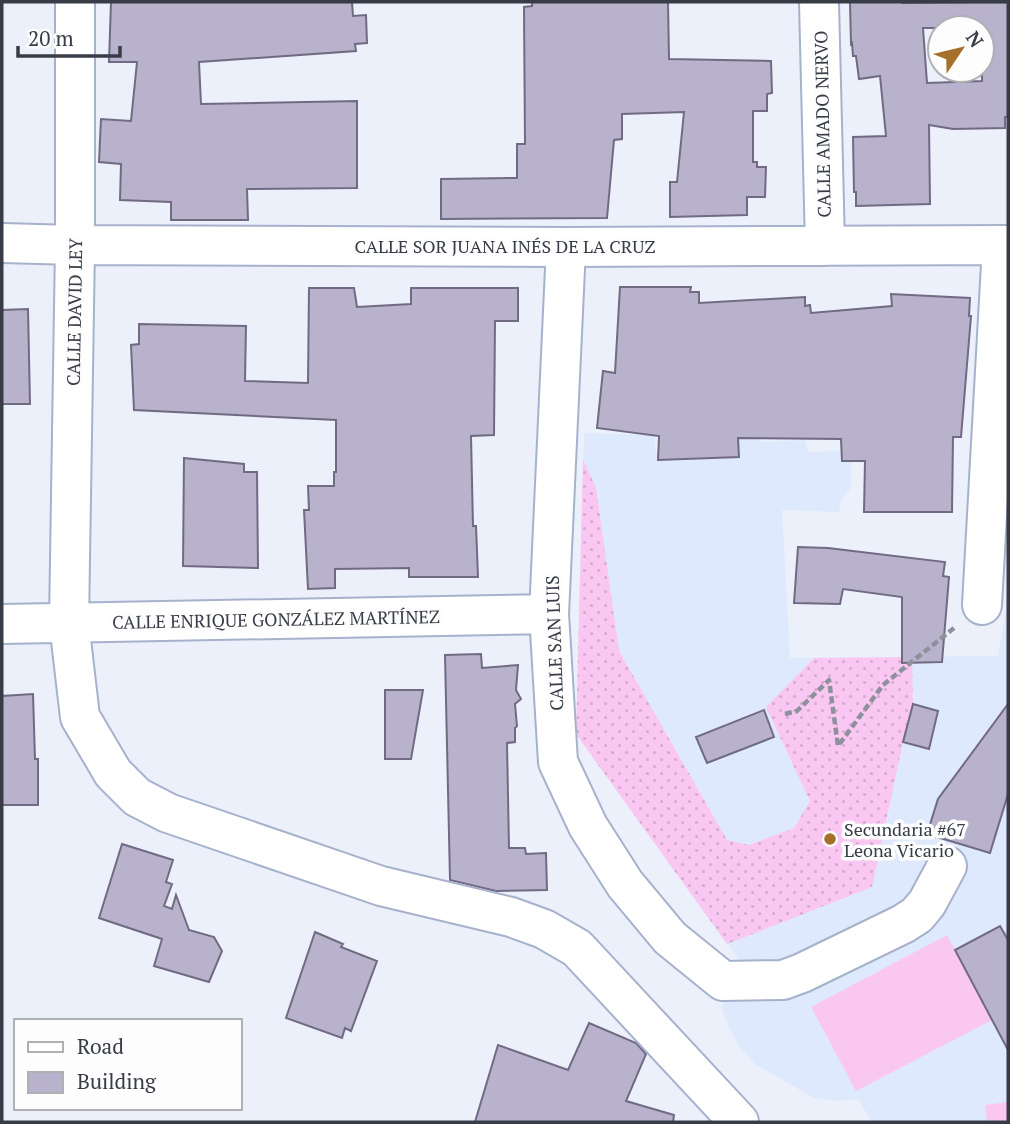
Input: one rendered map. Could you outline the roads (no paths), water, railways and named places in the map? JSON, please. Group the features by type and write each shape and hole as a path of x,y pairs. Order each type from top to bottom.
{"street":[{"name":"CALLE DAVID LEY","path":"75,2 75,245 69,623 80,716 113,773 137,797 201,826 381,886 511,917 544,929 577,948 739,1122"},
{"name":"CALLE AMADO NERVO","path":"819,2 825,246"},
{"name":"CALLE SOR JUANA INÉS DE LA CRUZ","path":"2,243 566,247 1005,246"},
{"path":"982,605 1005,246"},
{"name":"CALLE SAN LUIS","path":"566,247 549,614 558,762 588,826 625,884 670,938 723,981 783,980 903,924 917,915 927,903 947,866"},
{"name":"CALLE ENRIQUE GONZÁLEZ MARTÍNEZ","path":"2,624 549,614"}],"place":[{"name":"Secundaria #67 Leona Vicario","path":"830,839"}]}
